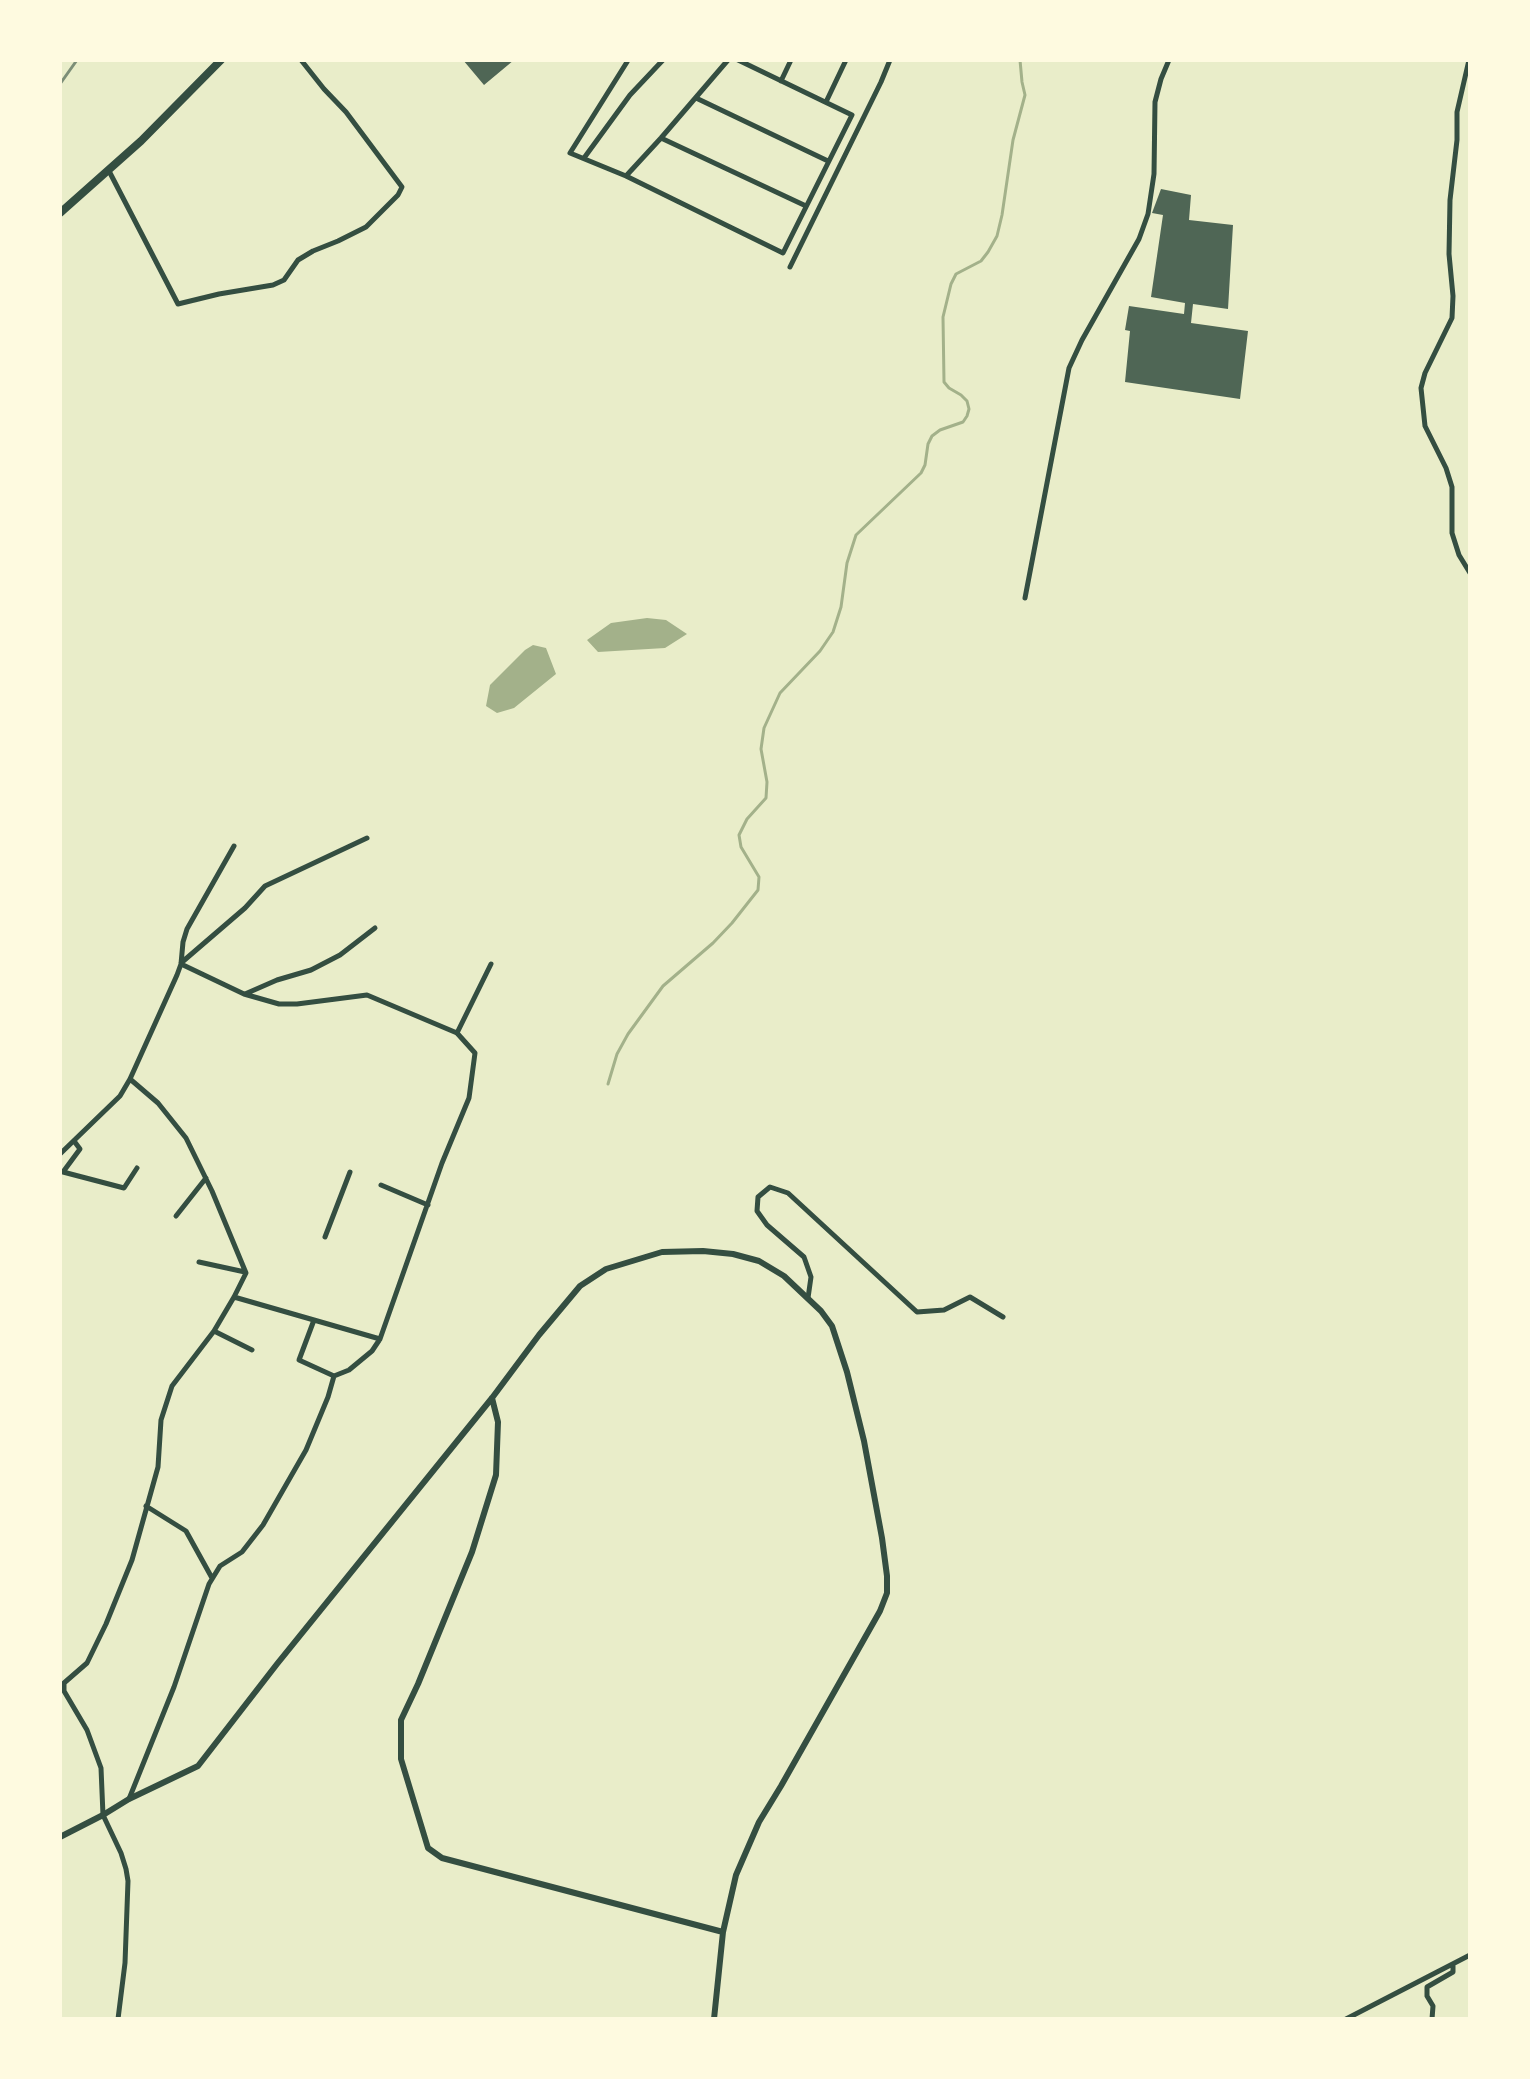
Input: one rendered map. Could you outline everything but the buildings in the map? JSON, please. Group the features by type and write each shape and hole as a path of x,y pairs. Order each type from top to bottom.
{"highway":[{"path":"60,213 141,141 221,60"}],"street":[{"path":"109,171 178,304 273,285 284,280 298,260 366,227 402,187 346,112 301,60"},
{"path":"584,158 630,95 663,60"},
{"path":"626,176 728,60"},
{"path":"627,61 570,153 626,176 783,253 852,115 738,60"},
{"path":"781,81 791,60"},
{"path":"826,102 846,60"},
{"path":"790,267 890,60"},
{"path":"1025,598 1069,368 1139,239 1148,214 1154,174 1155,102 1169,60"},
{"path":"1469,60 1457,112 1450,200 1452,318 1425,373 1421,388 1425,426 1452,487 1452,533 1459,555 1470,573"},
{"path":"696,98 829,161"},
{"path":"661,138 806,206"},
{"path":"181,964 245,908 265,886 367,838"},
{"path":"60,1154 120,1096 130,1079 181,964 187,929 234,846"},
{"path":"244,994 321,965 340,955 375,928"},
{"path":"181,964 244,994 279,1004 367,995 457,1033 475,1053 469,1098 442,1163 380,1339 372,1351 349,1370 334,1376 299,1360 314,1320"},
{"path":"457,1033 491,964"},
{"path":"118,2019 125,1963 128,1881 121,1853 103,1815 101,1768 87,1730 64,1691 64,1683 87,1663 132,1560 158,1467 161,1420 172,1386 214,1331 246,1273 186,1138 158,1103 130,1079"},
{"path":"74,1141 80,1149 63,1172 124,1188 137,1168"},
{"path":"325,1237 350,1172"},
{"path":"176,1216 206,1178"},
{"path":"381,1185 428,1205"},
{"path":"808,1298 811,1277 804,1257 767,1225 757,1211 758,1197 770,1187 788,1193 917,1312 944,1310 970,1297 1003,1317"},
{"path":"60,1837 198,1766 580,1286 606,1269 662,1252 703,1251 759,1261 784,1276 832,1326 864,1441 880,1525 887,1593 880,1611 759,1822 736,1875 723,1932 714,2019"},
{"path":"199,1262 246,1273"},
{"path":"234,1297 380,1339"},
{"path":"214,1331 252,1350"},
{"path":"129,1799 174,1687 209,1584 220,1566 242,1552 263,1525 306,1450 334,1376"},
{"path":"492,1398 498,1422 496,1475 472,1552 401,1720 401,1759 428,1848 442,1858 723,1932"},
{"path":"146,1506 186,1531 212,1578"},
{"path":"1346,2019 1470,1955"},
{"path":"1432,2019 1433,2006 1427,1996 1427,1987 1453,1972 1453,1965"}],"shaded area":[{"path":"647,618 666,620 687,634 665,648 598,652 587,640 611,623"},
{"path":"533,645 546,648 556,674 514,708 497,713 486,706 490,685"}],"waterway":[{"path":"608,1084 617,1054 628,1034 663,986 713,943 758,890 759,877 741,847 739,835 747,819 766,798 767,782 761,749 764,728 780,693 820,651 833,632 856,535 921,473 932,436 963,422 967,416 967,401 944,382 943,317 956,274 981,261 997,236 1013,140 1025,95 1020,60"}],"railway":[{"path":"60,84 77,60"}]}
